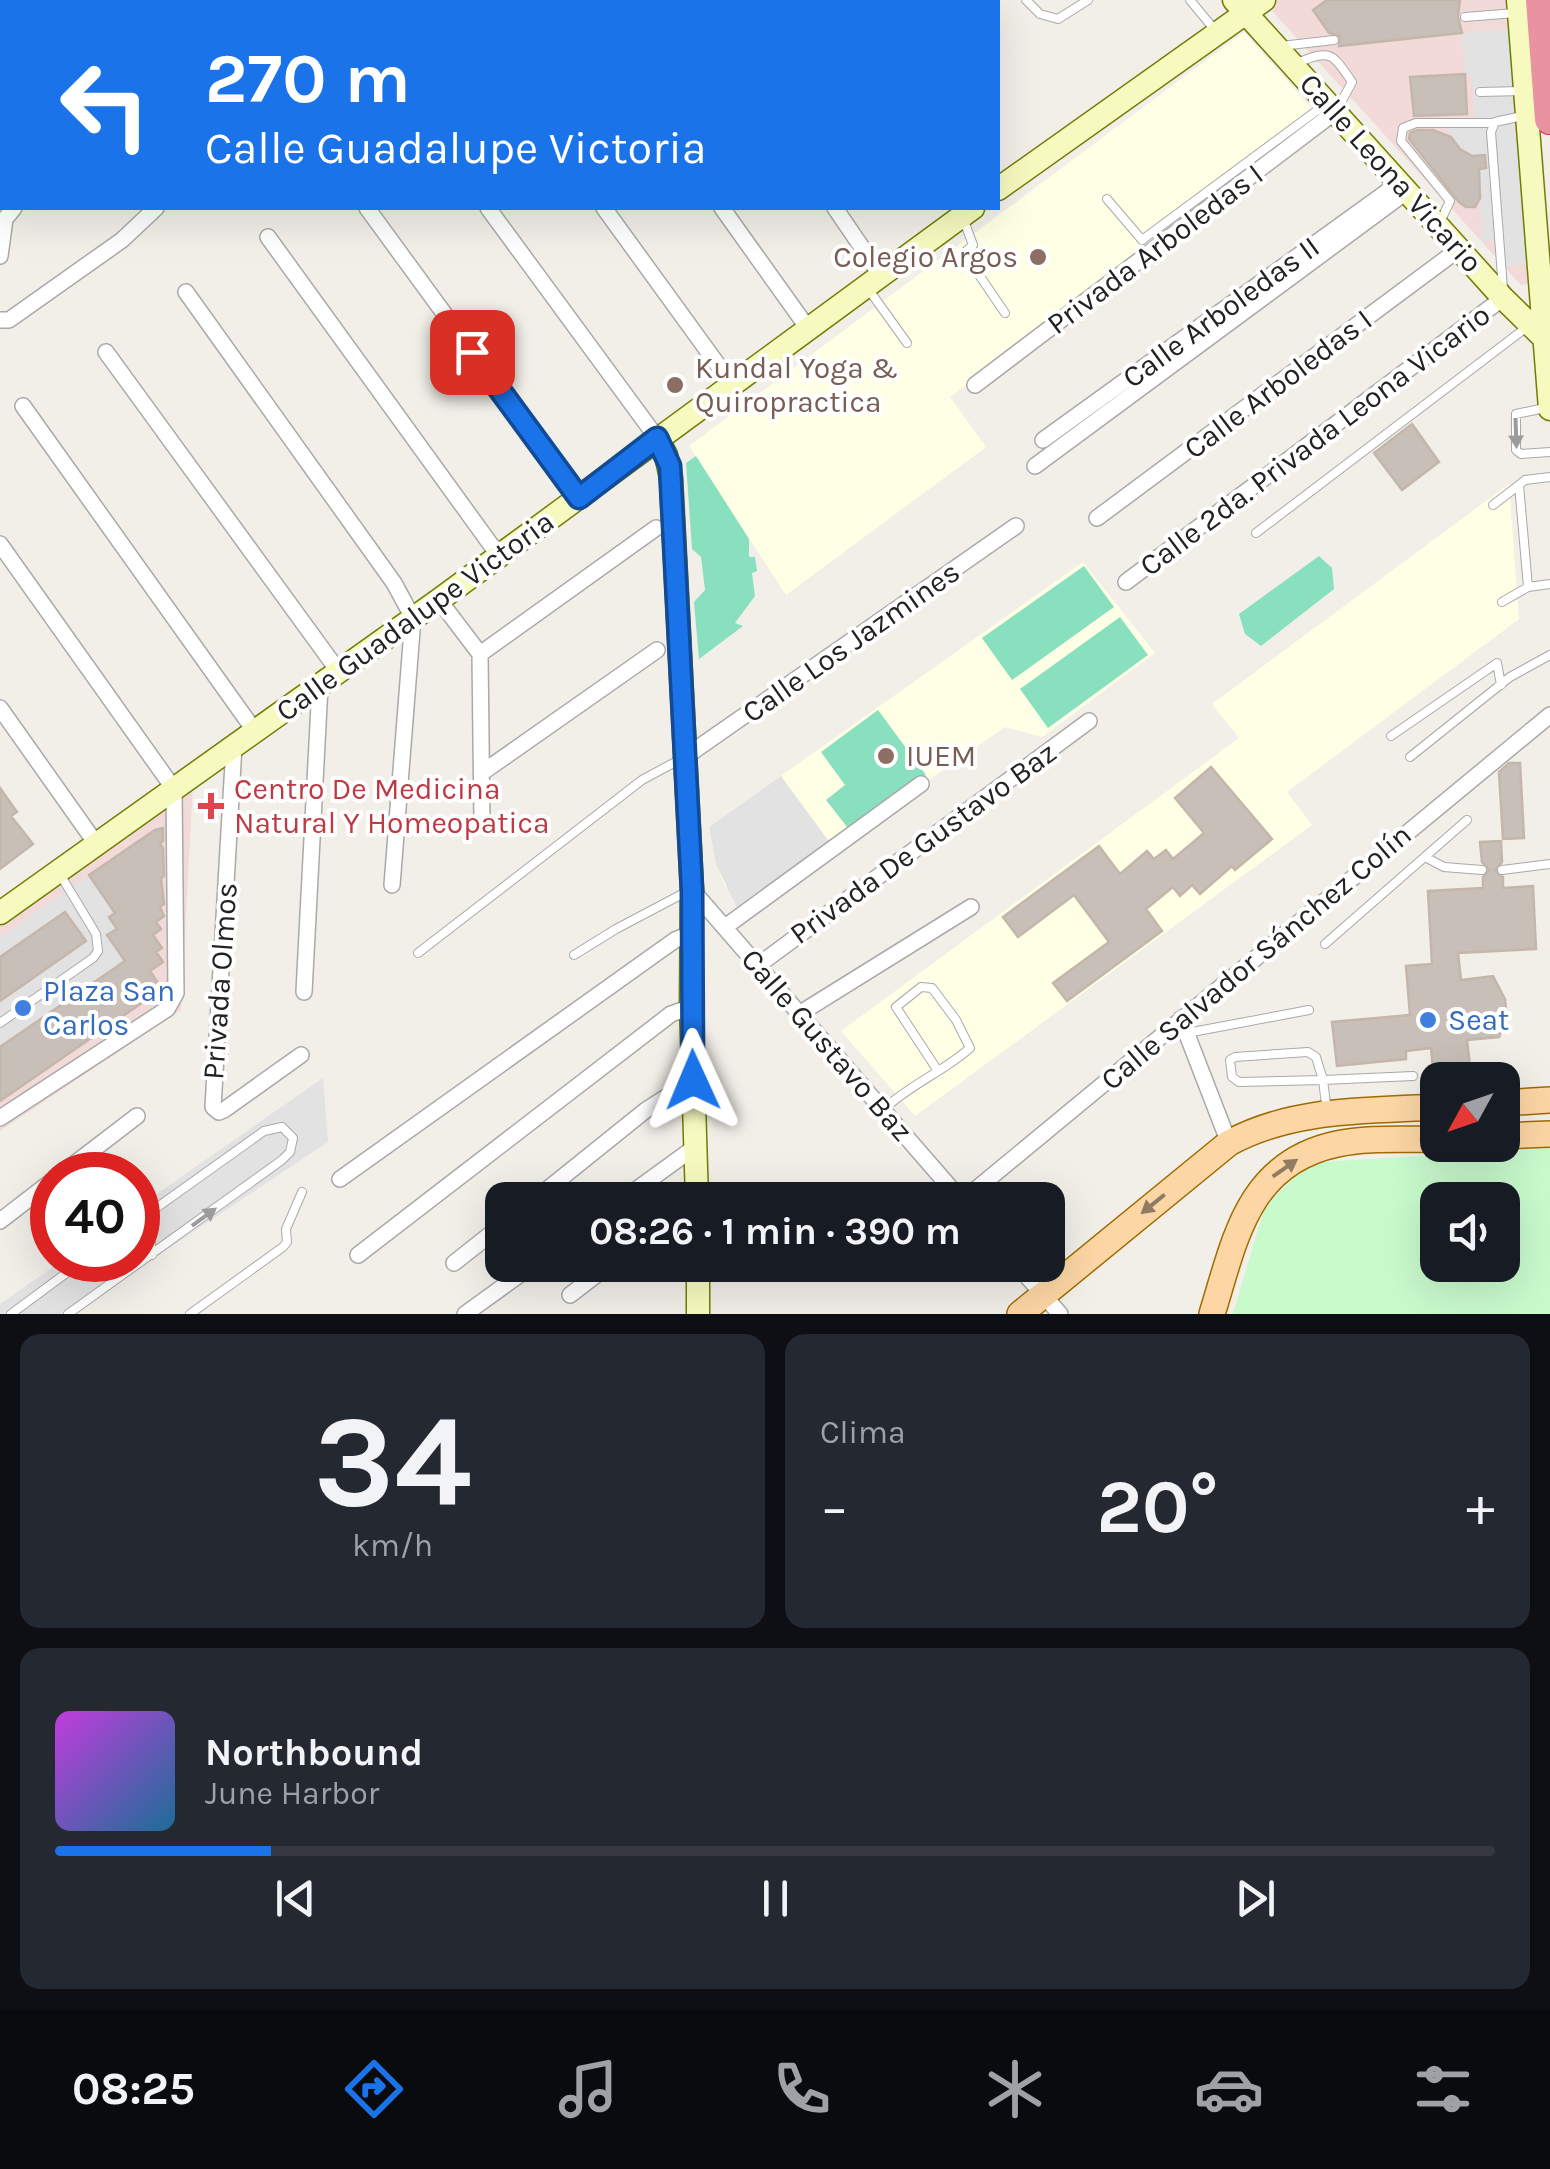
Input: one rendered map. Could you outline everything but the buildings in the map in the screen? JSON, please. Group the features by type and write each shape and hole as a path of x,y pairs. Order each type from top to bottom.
{"highway":[{"path":"1526,4 1535,108 1550,138"}],"main road":[{"path":"1520,1101 1550,1100"},
{"path":"1020,1314 1229,1143 1270,1125 1327,1113 1420,1107"},
{"path":"1520,1135 1550,1134"},
{"path":"1212,1314 1245,1212 1269,1179 1302,1156 1338,1144 1420,1140"}],"street":[{"path":"1000,189 1217,32 1248,4"},
{"name":"Calle Leona Vicario","path":"1248,4 1284,56 1548,343"},
{"name":"Privada Arboledas I","path":"976,385 1331,108"},
{"path":"1535,108 1550,408"},
{"path":"1035,466 1402,187"},
{"name":"Calle Arboledas II","path":"1043,440 1402,187"},
{"path":"0,256 5,219 12,210"},
{"path":"0,320 9,320 122,240 154,210"},
{"path":"368,210 579,498"},
{"path":"489,210 657,438 671,478 692,890 696,1182"},
{"path":"605,210 731,383"},
{"path":"723,210 807,327"},
{"path":"836,210 872,279"},
{"name":"Calle Guadalupe Victoria","path":"0,914 579,498 963,210"},
{"path":"268,237 499,556"},
{"name":"Calle Arboledas I","path":"1098,518 1459,250"},
{"path":"186,292 394,583 413,618 392,886"},
{"name":"Calle 2da. Privada Leona Vicario","path":"1126,582 1503,298"},
{"path":"106,352 329,679 304,992"},
{"path":"23,406 254,730"},
{"name":"Calle Los Jazmines","path":"685,758 1016,526"},
{"path":"480,654 656,528"},
{"path":"0,544 174,789 175,1000 167,1010 0,1118"},
{"path":"439,600 480,654 482,822"},
{"path":"483,772 656,650"},
{"path":"0,708 97,844"},
{"name":"Calle Salvador Sánchez Colín","path":"985,1182 1184,1026 1550,714"},
{"name":"Privada De Gustavo Baz","path":"757,966 1089,722"},
{"name":"Privada Olmos","path":"234,746 212,1107 218,1112 224,1110 302,1055"},
{"path":"726,927 921,784"},
{"name":"Calle Gustavo Baz","path":"692,890 946,1182"},
{"path":"799,1014 971,906"},
{"path":"340,1180 674,940 693,933"},
{"path":"358,1254 671,1014 692,1007"},
{"path":"1184,1026 1229,1143"},
{"path":"556,1182 646,1110 693,1080"},
{"path":"90,1152 138,1116"},
{"path":"647,1182 695,1147"},
{"path":"0,1221 30,1198"},
{"path":"454,1263 485,1238"},
{"path":"465,1314 509,1282"},
{"path":"570,1294 586,1282"},
{"path":"698,1282 698,1314"},
{"path":"1032,1282 1060,1314"}],"lane":[{"path":"1026,0 1040,14 1058,18 1088,0"},
{"path":"1190,0 1217,32"},
{"path":"1465,17 1526,4"},
{"path":"1284,56 1334,40"},
{"path":"1107,199 1142,240 1331,108 1352,82 1328,53 1284,56"},
{"path":"1480,92 1535,108"},
{"path":"1438,226 1450,202 1401,141 1403,128 1416,124 1494,124 1535,108"},
{"path":"1494,124 1491,132 1503,298"},
{"path":"963,210 973,245 964,253 1006,313"},
{"path":"872,279 908,343"},
{"path":"1256,533 1529,325"},
{"path":"1550,408 1518,413 1514,419 1519,454 1550,452"},
{"path":"1493,505 1525,480 1550,476"},
{"path":"1518,486 1528,587"},
{"path":"1502,602 1528,587 1550,584"},
{"path":"1410,757 1500,685 1550,655"},
{"path":"1391,736 1497,663 1500,685"},
{"path":"418,953 642,780 685,758"},
{"path":"1324,944 1467,820"},
{"path":"1425,857 1444,867 1482,870"},
{"path":"1502,870 1550,864"},
{"path":"0,1023 98,951 96,934 59,872"},
{"path":"574,954 692,890"},
{"path":"883,1110 900,1094 938,1070 970,1048 956,1020 932,988 920,987 896,1007 938,1070"},
{"path":"1184,1026 1308,1010"},
{"path":"1327,1113 1322,1080 1316,1057 1308,1052 1234,1057 1230,1062 1232,1077 1239,1082 1322,1080 1413,1076"},
{"path":"160,1208 264,1131 282,1127 292,1138 290,1152 282,1160 160,1249"},
{"path":"190,1314 283,1248 287,1242 286,1229 302,1192"},
{"path":"11,1314 54,1282"},
{"path":"68,1314 114,1282"}],"shaded area":[{"path":"1262,0 1517,0 1541,281 1521,285"},
{"path":"1509,29 1540,261 1505,268 1503,238 1482,242 1479,169 1489,167 1489,159 1460,149 1446,126 1475,123 1472,75 1465,74 1462,33"},
{"name":"Colegio Argos","path":"1244,32 1319,117 950,397 986,447 786,595 689,446"},
{"path":"1509,484 1519,619 1287,792 1312,825 915,1116 841,1031 1239,738 1212,704"},
{"name":"IUEM","path":"1083,562 1155,653 1042,737 1005,727 833,847 725,887 716,865 709,827"},
{"path":"781,776 833,847 741,915 716,865 709,827"},
{"path":"193,783 181,1010 0,1131 0,925"},
{"path":"89,875 115,913 109,917 117,929 108,935 125,961 0,1047 0,1001 86,941 65,912 0,957 0,937"},
{"path":"323,1078 328,1142 160,1254 160,1192"},
{"path":"32,1282 118,1282 70,1314 0,1314 0,1304"}],"green space":[{"path":"696,456 749,539 749,557 755,557 757,571 752,573 755,596 735,623 743,626 699,659 694,602 705,590 701,557 692,549 686,463"},
{"path":"1319,556 1332,568 1334,589 1261,646 1245,634 1239,614"},
{"path":"1084,566 1114,607 1012,680 982,638"},
{"path":"1120,617 1148,655 1048,728 1020,689"},
{"path":"878,710 926,775 851,832 826,800 845,785 821,752"},
{"path":"1550,1148 1550,1314 1233,1314 1265,1206 1296,1176 1321,1162 1420,1156 1420,1162 1520,1162 1520,1150"}],"place":[{"name":"Colegio Argos","path":"1038,257"},
{"name":"Kundal Yoga & Quiropractica","path":"675,385"},
{"name":"IUEM","path":"886,756"},
{"name":"Centro De Medicina Natural Y Homeopatica","path":"211,806"},
{"name":"Plaza San Carlos","path":"23,1008"},
{"name":"Seat","path":"1428,1020"}],"route":[{"path":"472,352 579,498 657,438 670,466 692,890 693,1080"}]}
